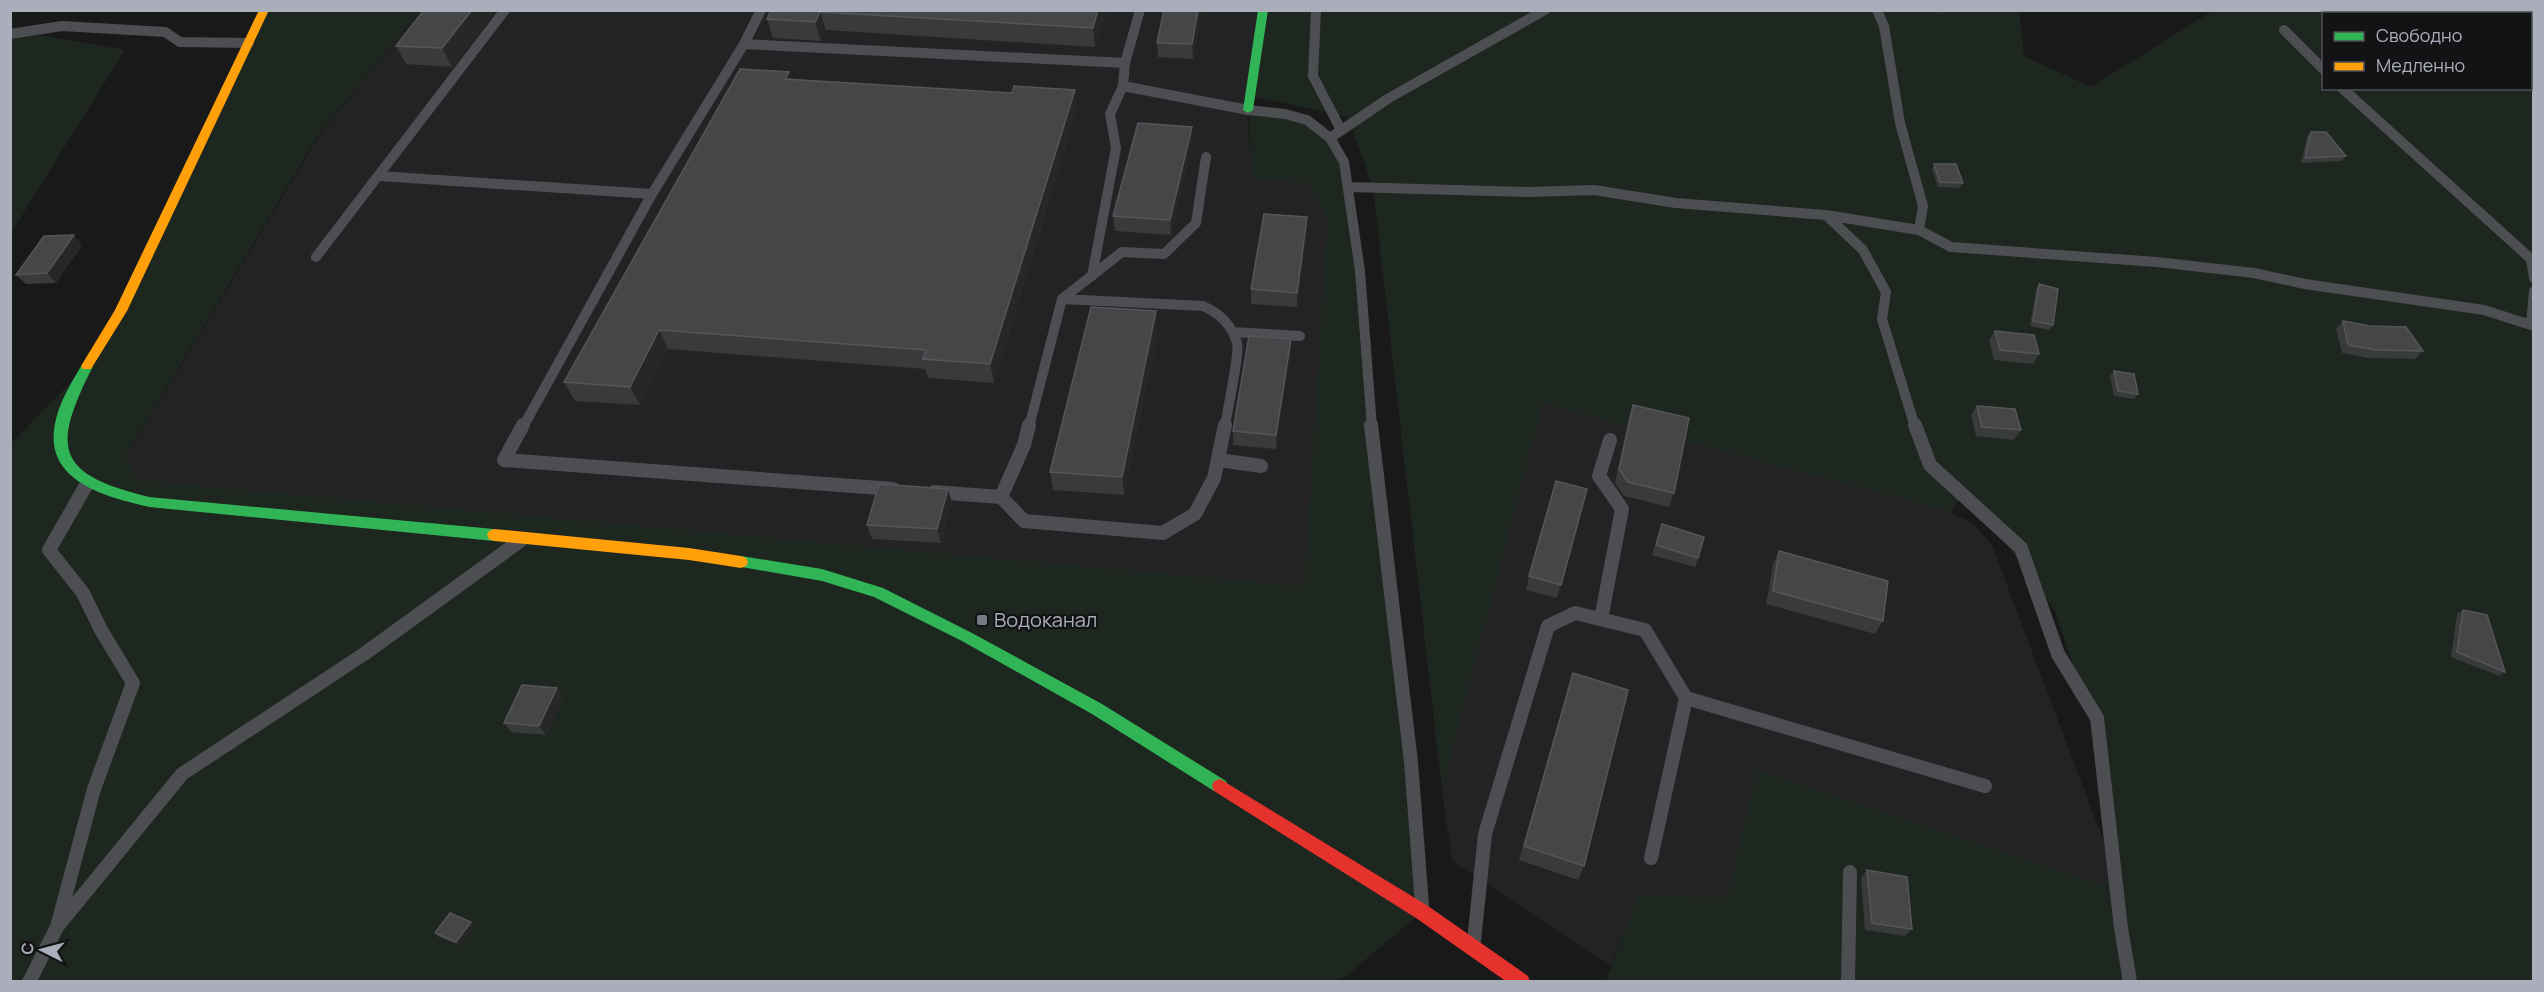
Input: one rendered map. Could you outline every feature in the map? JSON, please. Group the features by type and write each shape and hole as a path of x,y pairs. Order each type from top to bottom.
{"street":[{"path":"264,10 121,311 88,364 69,402 60,432 63,453 72,468 88,482 115,494 149,502 526,537 763,564 822,575 879,592 967,637 1096,709 1422,912 1522,981"},
{"path":"1248,110 1263,10"}],"lane":[{"path":"316,257 505,10"},
{"path":"761,10 744,44 652,194 504,460 1001,497 1024,521 1163,533 1194,514 1214,478 1238,345 1233,332 1220,312 1203,306 1062,299"},
{"path":"1092,276 1116,148 1110,114 1123,86 1125,63 1140,10"},
{"path":"1316,10 1313,76 1341,130"},
{"path":"1330,138 1389,98 1545,10"},
{"path":"1877,10 1884,26 1894,90 1911,169 1923,206 1919,230"},
{"path":"10,34 62,26 165,32 180,42 249,43"},
{"path":"2284,30 2322,68"},
{"path":"744,44 1125,63"},
{"path":"1123,86 1248,110 1285,114 1306,120 1330,138 1344,162 1360,271 1374,459 1411,762 1422,912"},
{"path":"2344,90 2531,259 2534,278"},
{"path":"1001,497 1024,445 1062,299 1122,252 1164,254 1196,223 1206,157"},
{"path":"379,176 652,194"},
{"path":"1349,187 1529,192 1594,190 1676,202 1826,215 1919,230 1951,247 2157,262 2254,273 2305,284 2484,310 2532,325 2534,291"},
{"path":"1826,215 1863,250 1886,292 1882,319 1909,410 1930,465 2020,548 2058,654 2097,718 2121,928 2130,981"},
{"path":"1233,332 1300,336"},
{"path":"1601,619 1622,509 1599,476 1610,441"},
{"path":"1219,460 1261,466"},
{"path":"57,927 94,789 133,683 101,630 83,593 49,550 88,482"},
{"path":"29,981 57,927 182,774 364,654 526,537"},
{"path":"1474,947 1485,834 1548,626 1575,613 1645,630 1686,698 1985,786"},
{"path":"1651,858 1686,698"},
{"path":"1848,981 1850,872"}],"shaded area":[{"path":"264,11 420,11 320,133 125,457 139,480 1304,586 1327,219 1307,183 1252,178 1248,110 1307,120 1330,138 1344,162 1422,912 1345,977 1334,981 11,981 10,445 88,364"},
{"path":"420,11 1260,11 1246,95 1252,178 1307,183 1327,218 1304,586 139,480 125,458 321,133"},
{"path":"1260,11 2019,11 2024,56 2091,87 2212,11 2533,11 2533,981 1606,981 1638,895 1727,897 1757,769 2121,890 2101,749 2055,611 1967,489 1951,512 1543,404 1442,790 1373,188 1348,117 1246,95"},
{"path":"11,30 125,50 11,233"},
{"path":"1543,404 1951,512 1973,524 1992,545 2122,890 1727,897 1638,895 1611,966 1452,861 1442,790"}],"building":[{"path":"424,10 472,10 442,48 396,46"},
{"path":"771,10 1098,10 1093,28 820,12 815,22 767,19"},
{"path":"1164,10 1198,10 1192,44 1157,43"},
{"path":"740,69 789,72 785,79 1012,93 1014,86 1075,90 990,364 923,359 926,350 659,330 630,387 564,382"},
{"path":"1138,123 1192,127 1170,220 1113,216"},
{"path":"2311,132 2326,132 2346,156 2305,158"},
{"path":"1934,164 1956,164 1963,183 1940,182"},
{"path":"1264,214 1307,217 1297,293 1251,289"},
{"path":"74,235 47,273 16,275 44,236"},
{"path":"2039,284 2058,289 2053,325 2033,321"},
{"path":"1091,307 1156,311 1122,477 1050,472"},
{"path":"2343,321 2370,326 2406,327 2423,351 2376,350 2348,345"},
{"path":"1995,331 2034,335 2039,354 2000,350"},
{"path":"1249,336 1291,339 1276,435 1233,431"},
{"path":"2114,371 2134,374 2138,394 2118,391"},
{"path":"1633,405 1689,418 1674,493 1628,482 1619,469"},
{"path":"1977,406 2015,409 2021,430 1982,427"},
{"path":"1556,481 1587,489 1561,585 1529,576"},
{"path":"879,484 948,489 937,529 867,525"},
{"path":"1662,524 1704,537 1698,558 1656,545"},
{"path":"1779,551 1888,581 1883,621 1773,591"},
{"path":"2463,610 2487,615 2505,672 2457,652"},
{"path":"1573,673 1628,690 1584,866 1524,846"},
{"path":"522,685 557,688 539,726 504,723"},
{"path":"1867,870 1907,877 1912,929 1872,923"},
{"path":"450,913 471,922 456,942 435,933"}],"traffic: fast":[{"path":"1248,110 1263,10"},
{"path":"87,366 64,414 60,431 60,448 66,461 76,472 104,489 149,502 494,535"},
{"path":"741,562 822,575 878,592 967,637 1097,709 1220,786"}],"traffic: slow":[{"path":"87,366 121,311 264,10"},
{"path":"494,535 689,554 741,562"}],"traffic: jam":[{"path":"1220,786 1422,912 1522,982"}],"place":[{"name":"Водоканал","path":"982,620"}]}
